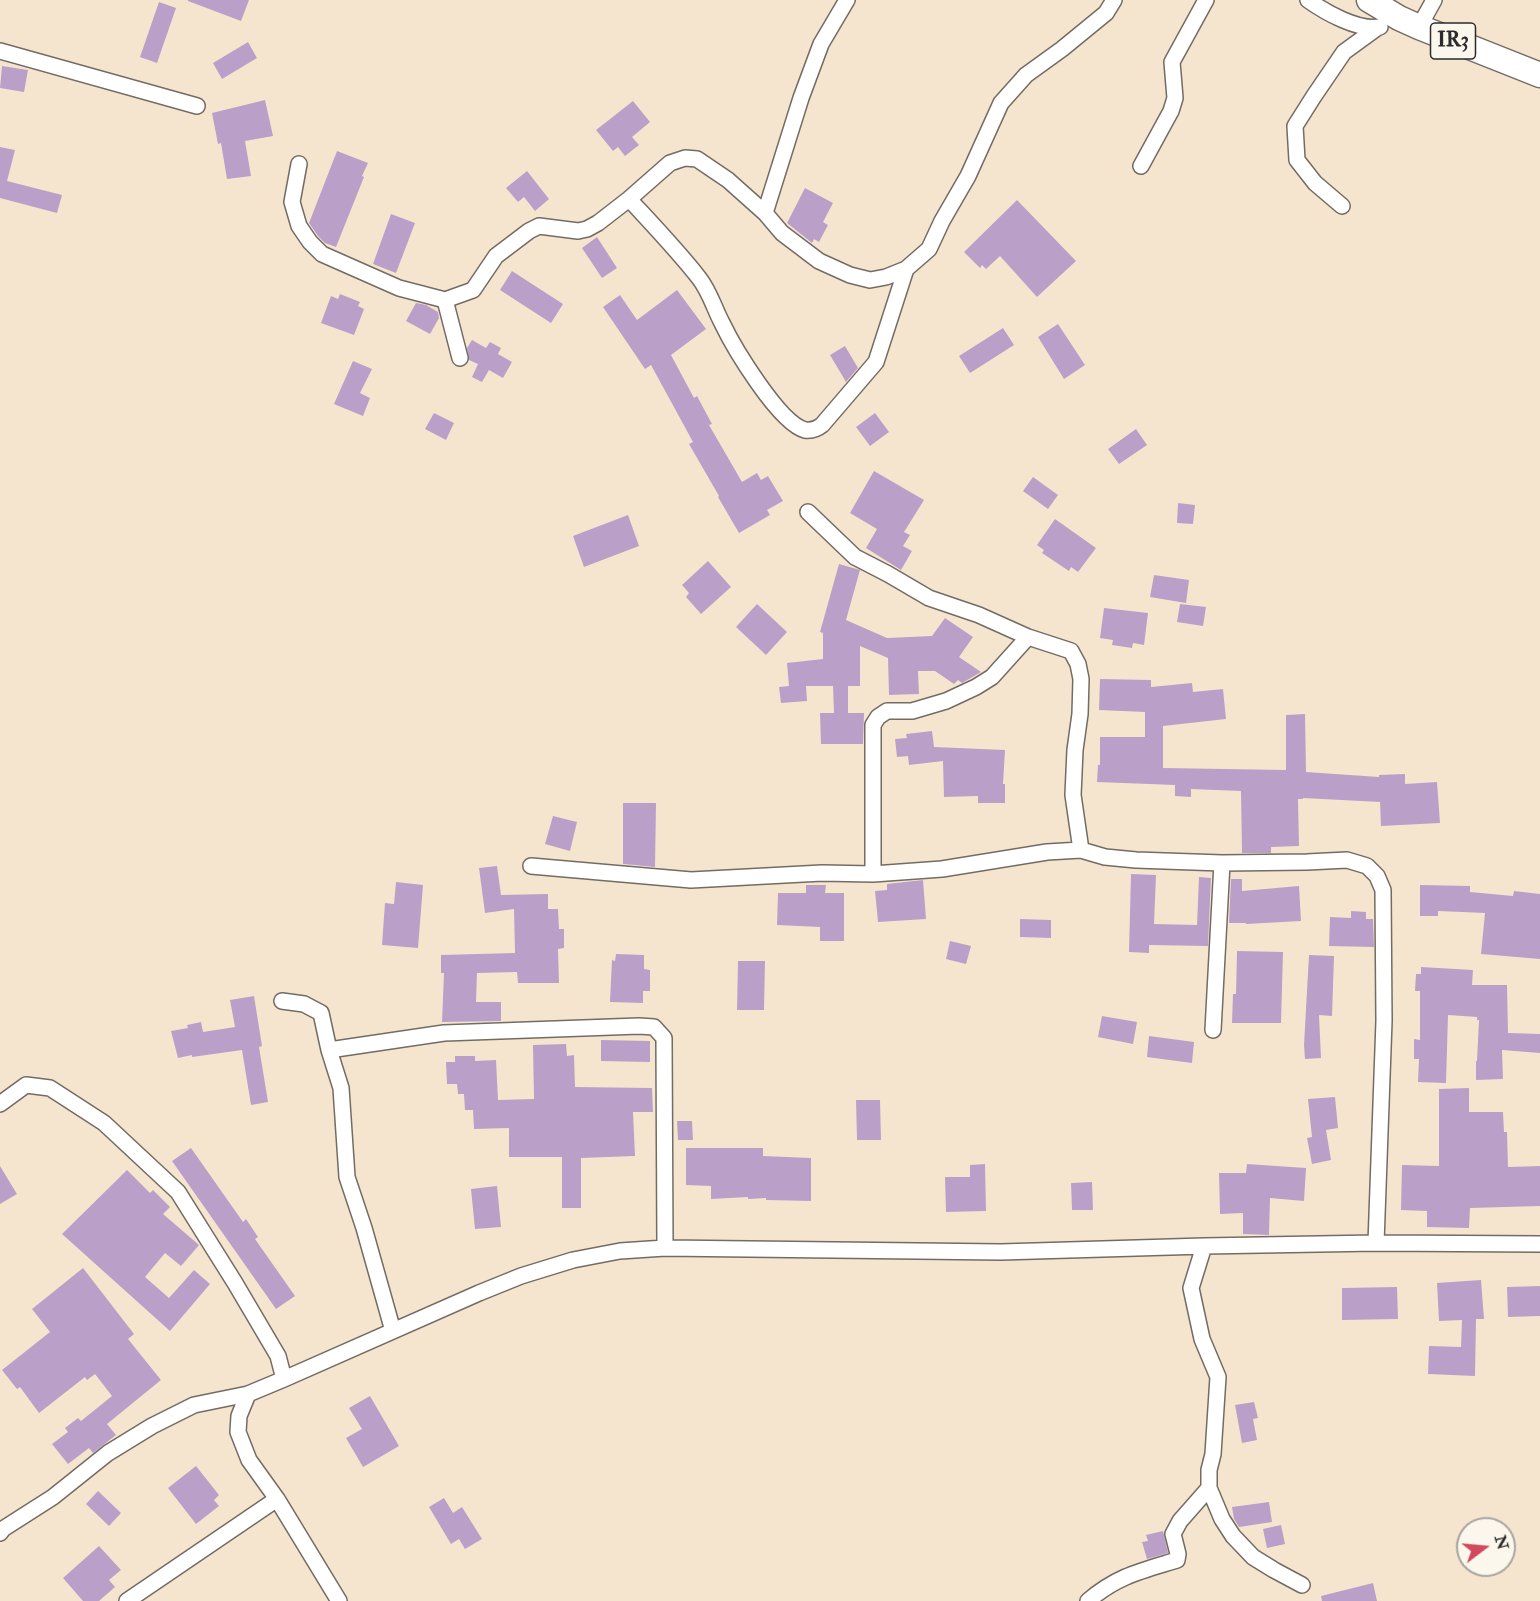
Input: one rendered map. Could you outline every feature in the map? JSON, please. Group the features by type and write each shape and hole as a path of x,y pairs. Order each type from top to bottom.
{"main road":[{"name":"IR3","path":"1369,0 1398,25 1540,75"}],"street":[{"path":"765,213 801,98 821,44 847,0"},
{"path":"299,164 292,202 299,226 322,254 399,288 445,300 473,290 495,256 529,231 539,226 578,231 587,229 629,199 670,163 685,158 697,159 728,180 765,213 782,233 819,261 850,275 870,279 886,277 906,269 928,249 968,176 1001,103 1026,75 1106,13 1114,0"},
{"path":"1141,166 1172,111 1175,98 1172,62 1206,0"},
{"path":"1308,0 1340,18 1363,27 1398,25"},
{"path":"1342,206 1315,183 1297,160 1295,126 1344,52 1398,25 1434,0"},
{"path":"0,51 197,106"},
{"path":"629,199 700,279 712,298 721,322 743,361 780,412 805,430 816,430 822,425 876,362 906,269"},
{"path":"445,300 460,358"},
{"path":"808,512 855,557 929,598 979,615 1028,637 1071,651 1078,664 1081,679 1073,795 1081,850"},
{"path":"873,874 873,725 878,717 887,711 912,711 946,701 976,687 992,676 1028,637"},
{"path":"531,866 691,880 822,873 873,874 942,869 1047,852 1081,850 1105,857 1136,860 1222,863 1347,860 1367,866 1377,876 1383,890 1384,1021 1376,1243"},
{"path":"1213,1030 1222,863"},
{"path":"282,1001 304,1004 321,1013 329,1050 341,1088 347,1177 393,1331"},
{"path":"329,1050 444,1033 654,1027 664,1038 665,1248"},
{"path":"0,1104 26,1085 50,1088 104,1123 178,1192 235,1282 278,1356 284,1379"},
{"path":"1,1529 53,1497 108,1453 152,1426 194,1405 248,1394 500,1285 573,1260 620,1251 665,1248 1001,1252 1376,1243 1540,1244"},
{"path":"1204,1246 1191,1288 1202,1339 1218,1377 1209,1488 1222,1519 1233,1536 1253,1557 1302,1585"},
{"path":"248,1394 239,1416 238,1432 249,1460 277,1499 339,1601"},
{"path":"1088,1601 1104,1587 1131,1574 1177,1560 1178,1554 1173,1534 1180,1521 1209,1488"},
{"path":"127,1601 277,1499"}],"building":[{"path":"188,0 249,0 241,21"},
{"path":"159,2 176,8 157,63 140,57"},
{"path":"248,42 257,58 222,79 213,63"},
{"path":"2,66 28,70 24,92 0,88"},
{"path":"265,100 273,136 245,141 251,176 227,179 221,143 218,144 212,113"},
{"path":"633,101 650,122 632,137 639,145 625,156 618,147 613,151 596,130"},
{"path":"0,147 15,150 7,181 62,195 57,213 0,198"},
{"path":"337,151 368,163 336,247 325,243 309,223"},
{"path":"527,171 549,199 535,211 524,197 518,202 506,188"},
{"path":"805,188 833,203 823,222 828,225 819,242 814,239 812,243 787,223"},
{"path":"1017,200 1076,261 1037,297 1000,256 986,269 982,265 980,268 964,252"},
{"path":"391,214 415,223 396,273 373,264"},
{"path":"597,237 617,268 602,278 582,248"},
{"path":"512,271 563,304 551,323 500,290"},
{"path":"677,290 706,329 671,355 694,398 697,396 712,424 709,425 742,482 757,473 761,480 768,476 783,501 767,510 770,515 739,533 689,444 693,442 651,365 645,369 603,307 620,295 637,320"},
{"path":"340,294 360,302 358,306 364,309 354,335 321,323 331,296 338,299"},
{"path":"416,303 426,305 438,312 439,318 430,334 406,321"},
{"path":"1058,324 1085,365 1064,379 1038,337"},
{"path":"1003,328 1014,345 970,373 959,356"},
{"path":"472,340 486,348 490,342 501,348 498,354 512,362 503,378 489,370 482,382 472,377 478,364 469,360 467,348"},
{"path":"845,346 858,368 846,382 830,355"},
{"path":"353,361 372,369 360,393 370,398 363,416 334,404"},
{"path":"434,413 454,423 446,440 425,429"},
{"path":"875,413 889,432 870,446 856,427"},
{"path":"1136,429 1147,445 1119,464 1108,449"},
{"path":"874,471 924,500 904,532 910,535 903,546 912,551 901,570 866,548 877,529 850,513"},
{"path":"1033,477 1058,495 1048,509 1023,491"},
{"path":"1178,503 1195,505 1193,524 1177,523"},
{"path":"628,515 639,546 584,567 573,536"},
{"path":"1055,519 1096,548 1078,572 1071,567 1069,571 1042,553 1044,550 1037,545"},
{"path":"708,561 731,587 701,614 686,597 689,593 682,585"},
{"path":"839,564 860,570 846,620 887,638 932,636 945,618 973,637 959,657 981,672 962,683 958,680 954,684 935,671 918,671 919,694 889,695 888,658 860,646 860,686 848,686 848,713 864,713 863,744 821,744 820,713 834,713 833,686 806,686 807,701 781,703 779,687 789,686 787,663 823,659 823,633 820,632"},
{"path":"1154,575 1189,580 1186,603 1150,597"},
{"path":"757,604 787,632 766,655 736,627"},
{"path":"1180,604 1206,607 1203,626 1177,622"},
{"path":"1104,608 1148,613 1144,645 1133,643 1132,648 1112,645 1113,640 1100,638"},
{"path":"1100,679 1151,680 1151,687 1192,683 1193,692 1223,689 1226,719 1163,726 1163,768 1286,770 1286,715 1305,714 1306,772 1379,777 1379,775 1405,774 1405,784 1437,782 1440,823 1381,826 1380,802 1303,798 1298,799 1299,846 1271,847 1271,853 1242,853 1241,791 1191,789 1191,797 1175,796 1175,785 1097,782 1098,765 1100,765 1100,737 1145,737 1145,712 1099,710"},
{"path":"932,731 934,747 1005,750 1003,784 1005,784 1005,803 978,803 978,796 944,797 943,761 909,765 908,756 897,757 895,739 907,738 906,734"},
{"path":"623,803 656,803 655,867 623,864"},
{"path":"553,816 577,822 570,851 545,844"},
{"path":"497,866 501,895 548,894 548,909 558,909 559,929 564,929 564,948 558,949 559,983 518,983 517,972 477,973 476,1002 501,1002 501,1021 442,1022 444,973 441,973 441,955 515,953 514,909 485,913 479,868"},
{"path":"1131,874 1156,875 1154,924 1197,925 1199,877 1211,878 1208,946 1149,945 1149,953 1129,952"},
{"path":"1231,879 1242,879 1242,891 1299,886 1301,921 1229,923"},
{"path":"923,880 926,919 878,922 875,891 887,890 887,884"},
{"path":"396,882 423,885 418,948 382,945 385,903 394,904"},
{"path":"806,885 826,885 825,893 844,893 844,941 820,941 820,927 777,925 778,893 806,893"},
{"path":"1420,885 1470,886 1470,892 1513,896 1514,891 1540,894 1540,959 1481,954 1485,913 1438,911 1438,916 1420,916"},
{"path":"1351,911 1366,912 1366,919 1373,919 1374,947 1329,946 1330,917 1351,918"},
{"path":"1020,919 1051,920 1051,938 1020,937"},
{"path":"950,941 971,946 966,964 946,959"},
{"path":"1237,951 1283,952 1281,1023 1232,1023 1233,994 1236,994"},
{"path":"616,954 644,955 644,969 650,970 650,991 643,991 643,1003 610,1002 612,960 615,961"},
{"path":"1309,955 1334,956 1332,1016 1319,1015 1321,1058 1305,1059 1304,1045"},
{"path":"738,961 765,961 764,1010 737,1010"},
{"path":"1421,967 1473,970 1472,985 1507,985 1508,1033 1540,1034 1540,1053 1502,1050 1503,1079 1476,1080 1479,1020 1477,1017 1448,1015 1446,1083 1418,1082 1419,1059 1414,1059 1414,1039 1420,1040 1420,991 1415,991 1416,974 1421,974"},
{"path":"254,996 268,1102 251,1105 242,1050 178,1058 171,1031 188,1028 187,1025 201,1022 203,1032 235,1027 230,1000"},
{"path":"1102,1016 1137,1022 1133,1044 1098,1037"},
{"path":"1149,1036 1194,1042 1192,1063 1147,1057"},
{"path":"601,1040 650,1041 650,1062 601,1061"},
{"path":"566,1044 567,1056 574,1055 575,1087 652,1088 653,1112 633,1112 635,1156 581,1158 581,1208 562,1208 562,1157 509,1157 509,1128 474,1129 473,1110 465,1110 464,1094 458,1094 457,1084 447,1084 446,1062 455,1062 455,1056 475,1056 475,1061 496,1060 498,1100 534,1099 533,1045"},
{"path":"1469,1088 1469,1112 1503,1112 1504,1132 1507,1132 1508,1167 1540,1166 1540,1206 1470,1208 1469,1228 1427,1227 1427,1211 1401,1210 1402,1165 1439,1166 1439,1089"},
{"path":"1335,1097 1338,1128 1326,1130 1331,1160 1312,1164 1307,1138 1312,1137 1308,1099"},
{"path":"856,1100 880,1100 881,1140 857,1140"},
{"path":"677,1121 692,1121 693,1140 678,1140"},
{"path":"191,1148 243,1222 246,1219 258,1237 255,1239 295,1296 276,1309 172,1161"},
{"path":"686,1148 763,1148 763,1156 811,1158 811,1201 748,1199 748,1197 711,1199 711,1186 686,1185"},
{"path":"985,1164 986,1211 946,1212 945,1177 970,1177 970,1165"},
{"path":"1247,1164 1306,1168 1304,1201 1270,1198 1269,1235 1243,1234 1243,1213 1220,1214 1219,1173 1246,1173"},
{"path":"0,1166 17,1194 0,1204"},
{"path":"127,1170 150,1193 153,1190 170,1207 163,1214 199,1245 181,1266 165,1253 145,1277 169,1298 194,1270 210,1284 170,1331 62,1234"},
{"path":"1092,1182 1093,1210 1072,1210 1071,1183"},
{"path":"497,1186 501,1227 475,1229 471,1189"},
{"path":"83,1268 134,1334 128,1339 161,1380 107,1424 116,1435 93,1453 89,1448 68,1464 52,1444 68,1432 65,1428 78,1418 81,1421 112,1396 95,1374 87,1380 85,1377 39,1413 20,1387 17,1389 2,1370 50,1332 32,1309"},
{"path":"1481,1280 1484,1319 1476,1319 1475,1376 1428,1374 1429,1346 1461,1347 1462,1320 1439,1321 1437,1283"},
{"path":"1540,1286 1540,1316 1508,1317 1507,1287"},
{"path":"1397,1287 1398,1319 1342,1320 1342,1288"},
{"path":"370,1396 399,1446 363,1467 346,1438 362,1429 349,1408"},
{"path":"1254,1402 1258,1418 1253,1419 1257,1440 1242,1443 1235,1405"},
{"path":"196,1466 219,1495 214,1500 219,1506 196,1524 168,1488"},
{"path":"98,1491 121,1513 109,1526 86,1504"},
{"path":"444,1498 453,1513 462,1507 482,1539 465,1549 459,1539 451,1544 429,1507"},
{"path":"1269,1502 1272,1522 1239,1527 1234,1519 1232,1507"},
{"path":"1281,1525 1285,1544 1267,1548 1263,1529"},
{"path":"1163,1531 1168,1553 1147,1559 1142,1542 1148,1541 1146,1535"},
{"path":"99,1546 121,1570 109,1580 115,1587 99,1601 83,1601 63,1578"},
{"path":"1373,1583 1377,1601 1322,1601 1321,1596"}]}
